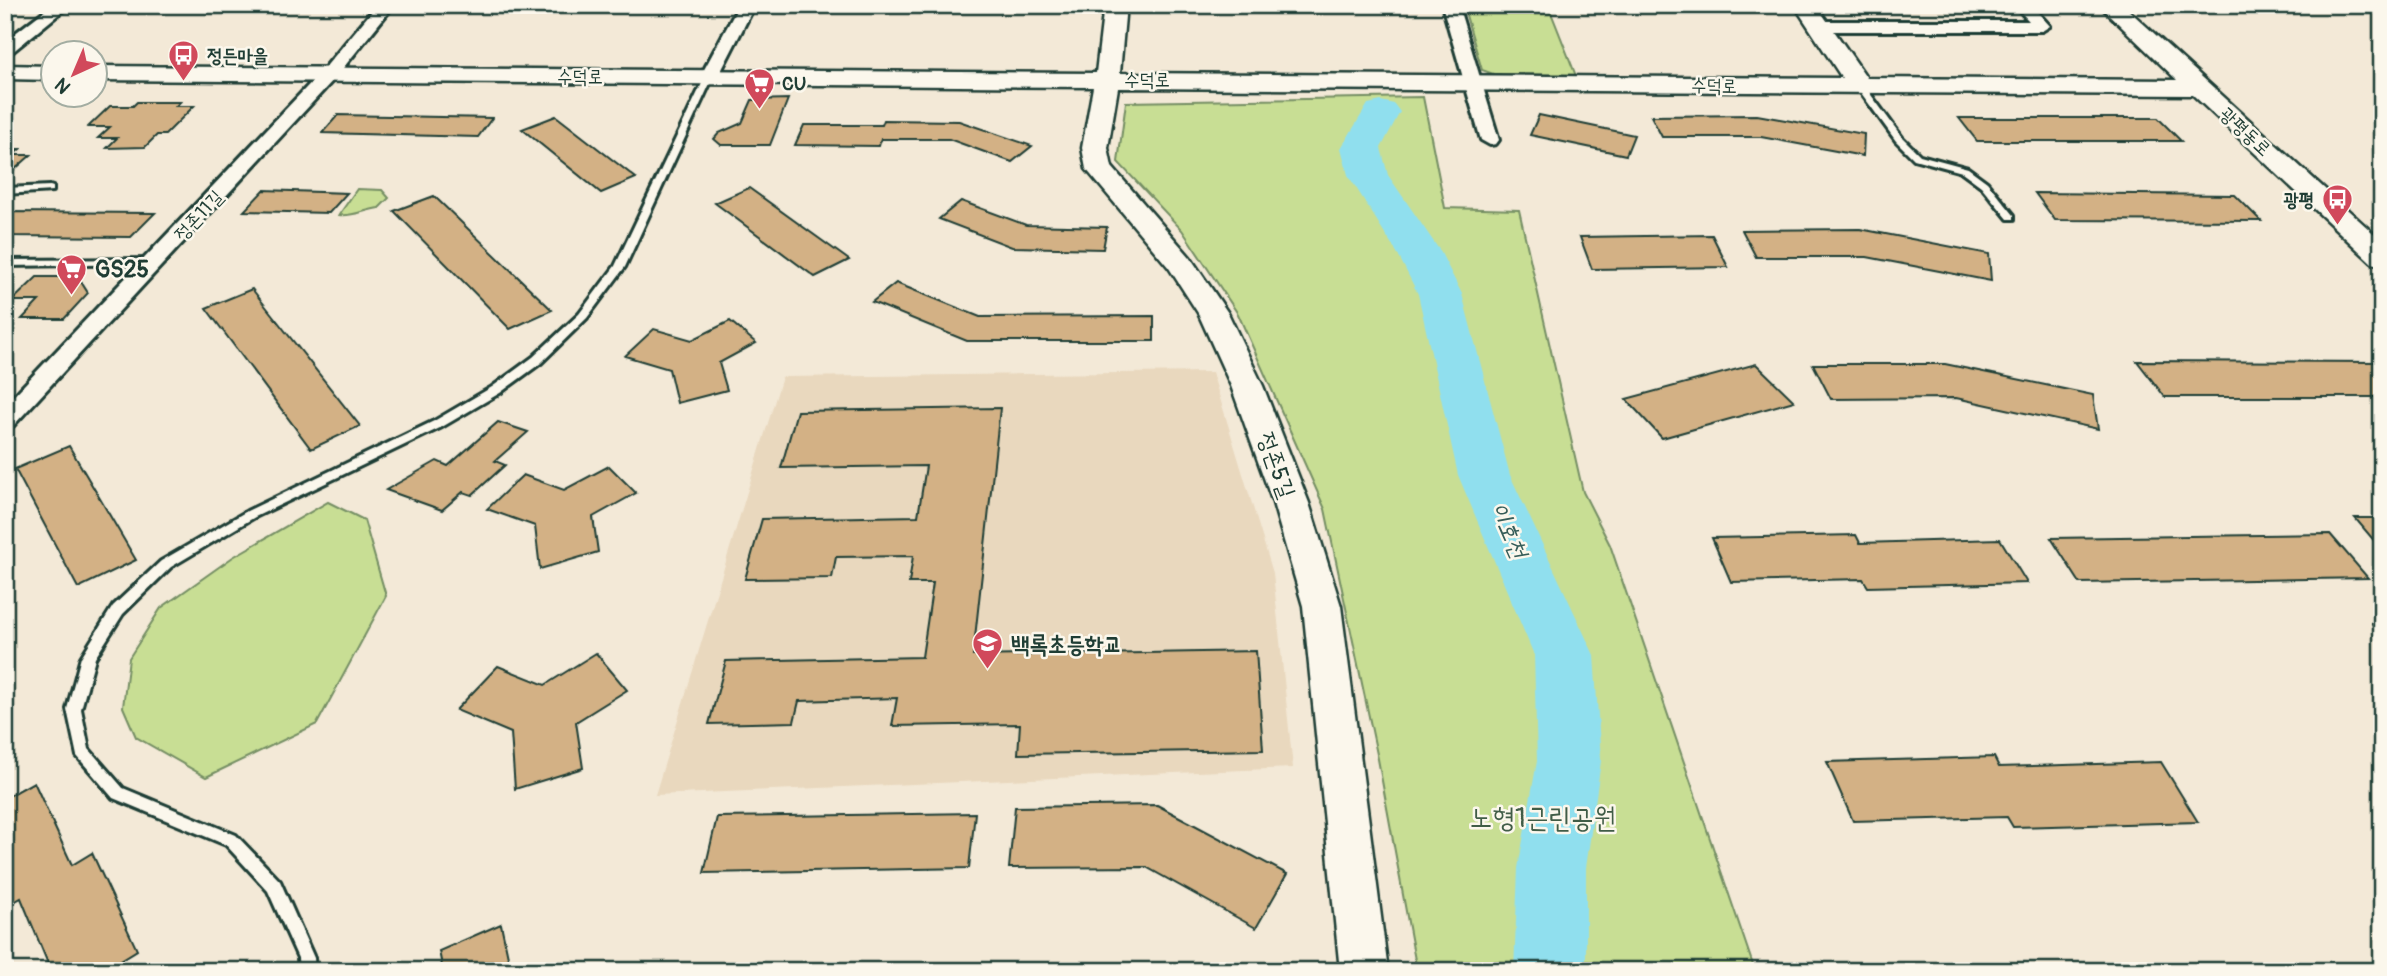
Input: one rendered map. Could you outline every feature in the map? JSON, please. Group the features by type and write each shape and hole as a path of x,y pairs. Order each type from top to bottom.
{"main road":[{"name":"정존5길","path":"1115,5 1107,79 1095,148 1099,169 1180,263 1213,313 1247,386 1286,490 1322,606 1364,971"},
{"path":"1805,5 1860,86"},
{"name":"광평동로","path":"2110,5 2382,257"},
{"path":"5,72 38,73"},
{"name":"수덕로","path":"108,73 2199,88"}],"street":[{"path":"5,49 62,5"},
{"name":"정존11길","path":"5,420 329,75 386,5"},
{"path":"709,77 747,5"},
{"path":"1451,5 1490,140"},
{"path":"1922,5 1940,26"},
{"path":"1820,26 2042,26 2022,5"}],"lane":[{"path":"307,971 306,958 274,886 231,840 118,793 82,752 74,709 88,657 118,610 166,564 251,514 438,424 496,390 537,360 583,316 620,267 709,77"},
{"path":"1860,86 1899,139 1917,157 1965,170 1984,184 2011,217"},
{"path":"5,191 50,189"},
{"path":"5,263 155,262"}],"shaded area":[{"name":"백록초등학교","path":"1212,372 1273,573 1293,768 655,795 782,377"}],"green space":[{"path":"1463,5 1548,5 1576,76 1499,76 1482,70"},
{"name":"노형1근린공원","path":"1423,97 1445,208 1519,210 1583,492 1610,545 1755,971 1417,971 1378,759 1325,509 1238,314 1182,230 1118,162 1126,102"},
{"path":"357,189 382,190 389,198 379,208 339,215"},
{"path":"328,502 364,520 386,596 317,724 206,777 136,737 123,707 129,658 161,608 233,557"}],"building":[{"path":"788,99 770,145 721,145 714,139 719,133 742,123 752,100"},
{"path":"137,102 180,102 176,106 194,106 165,135 157,135 145,147 107,148 117,138 98,138 110,127 88,127 110,106 133,106"},
{"path":"338,115 492,118 478,137 322,133"},
{"path":"1539,115 1634,135 1626,155 1530,135"},
{"path":"1757,115 1864,134 1863,156 1761,137 1662,137 1651,116"},
{"path":"556,116 636,178 601,193 522,129"},
{"path":"1959,118 2158,118 2181,141 1977,141"},
{"path":"884,120 959,121 1032,146 1012,162 949,139 881,139 879,146 795,145 804,125 882,125"},
{"path":"5,149 20,149 13,155 31,155 5,178"},
{"path":"749,188 849,260 815,277 715,203"},
{"path":"264,190 347,193 329,213 244,211"},
{"path":"2035,193 2235,195 2261,221 2055,220"},
{"path":"434,196 552,310 510,329 394,211"},
{"path":"961,201 1026,225 1107,227 1103,249 1012,247 939,219"},
{"path":"5,212 155,213 131,237 5,236"},
{"path":"1860,229 1989,254 1991,281 1867,257 1756,257 1742,230"},
{"path":"1712,235 1728,267 1592,269 1580,237"},
{"path":"37,277 78,277 88,293 64,319 22,319 39,301 12,301"},
{"path":"896,283 980,317 1154,316 1154,341 967,341 872,302"},
{"path":"252,289 360,426 311,449 206,308"},
{"path":"730,321 756,343 719,363 727,390 677,403 669,369 625,356 654,329 692,340"},
{"path":"2137,361 2382,362 2382,397 2165,397"},
{"path":"1756,364 1794,401 1662,438 1626,399"},
{"path":"1813,364 1945,364 2093,395 2098,429 1956,398 1831,399"},
{"path":"1000,408 973,656 1256,651 1263,750 1018,754 1020,724 892,726 897,698 799,701 794,722 709,724 726,661 922,657 933,583 909,583 913,556 836,557 832,578 745,579 762,519 918,516 926,466 781,468 797,411"},
{"path":"498,422 528,432 495,461 505,465 472,495 463,492 442,510 386,490 437,461 448,466"},
{"path":"69,446 136,560 78,588 15,469"},
{"path":"609,466 636,493 593,517 598,552 540,569 535,526 487,509 523,475 564,490"},
{"path":"2355,518 2382,518 2382,550"},
{"path":"2330,534 2368,578 2080,583 2051,538"},
{"path":"1856,535 1860,543 2000,539 2027,583 1868,587 1863,579 1731,582 1712,538"},
{"path":"596,653 627,690 576,722 583,768 515,789 511,733 456,710 498,666 545,685"},
{"path":"1994,757 1999,767 2161,762 2198,822 2013,827 2007,817 1853,821 1827,762"},
{"path":"34,782 72,865 92,853 137,950 103,971 51,971 21,898 5,907 5,798"},
{"path":"1157,805 1287,874 1256,928 1146,867 1009,868 1015,807"},
{"path":"975,813 969,868 704,873 717,817"},
{"path":"501,924 511,971 443,971 439,951"}],"waterway":[{"name":"이호천","path":"1381,112 1361,148 1368,175 1418,251 1440,294 1484,475 1564,655 1569,761 1552,868 1550,971"}],"place":[{"name":"정든마을","path":"184,82"},
{"name":"CU","path":"759,110"},
{"name":"광평","path":"2337,226"},
{"name":"GS25","path":"72,296"},
{"name":"백록초등학교","path":"988,671"}]}
